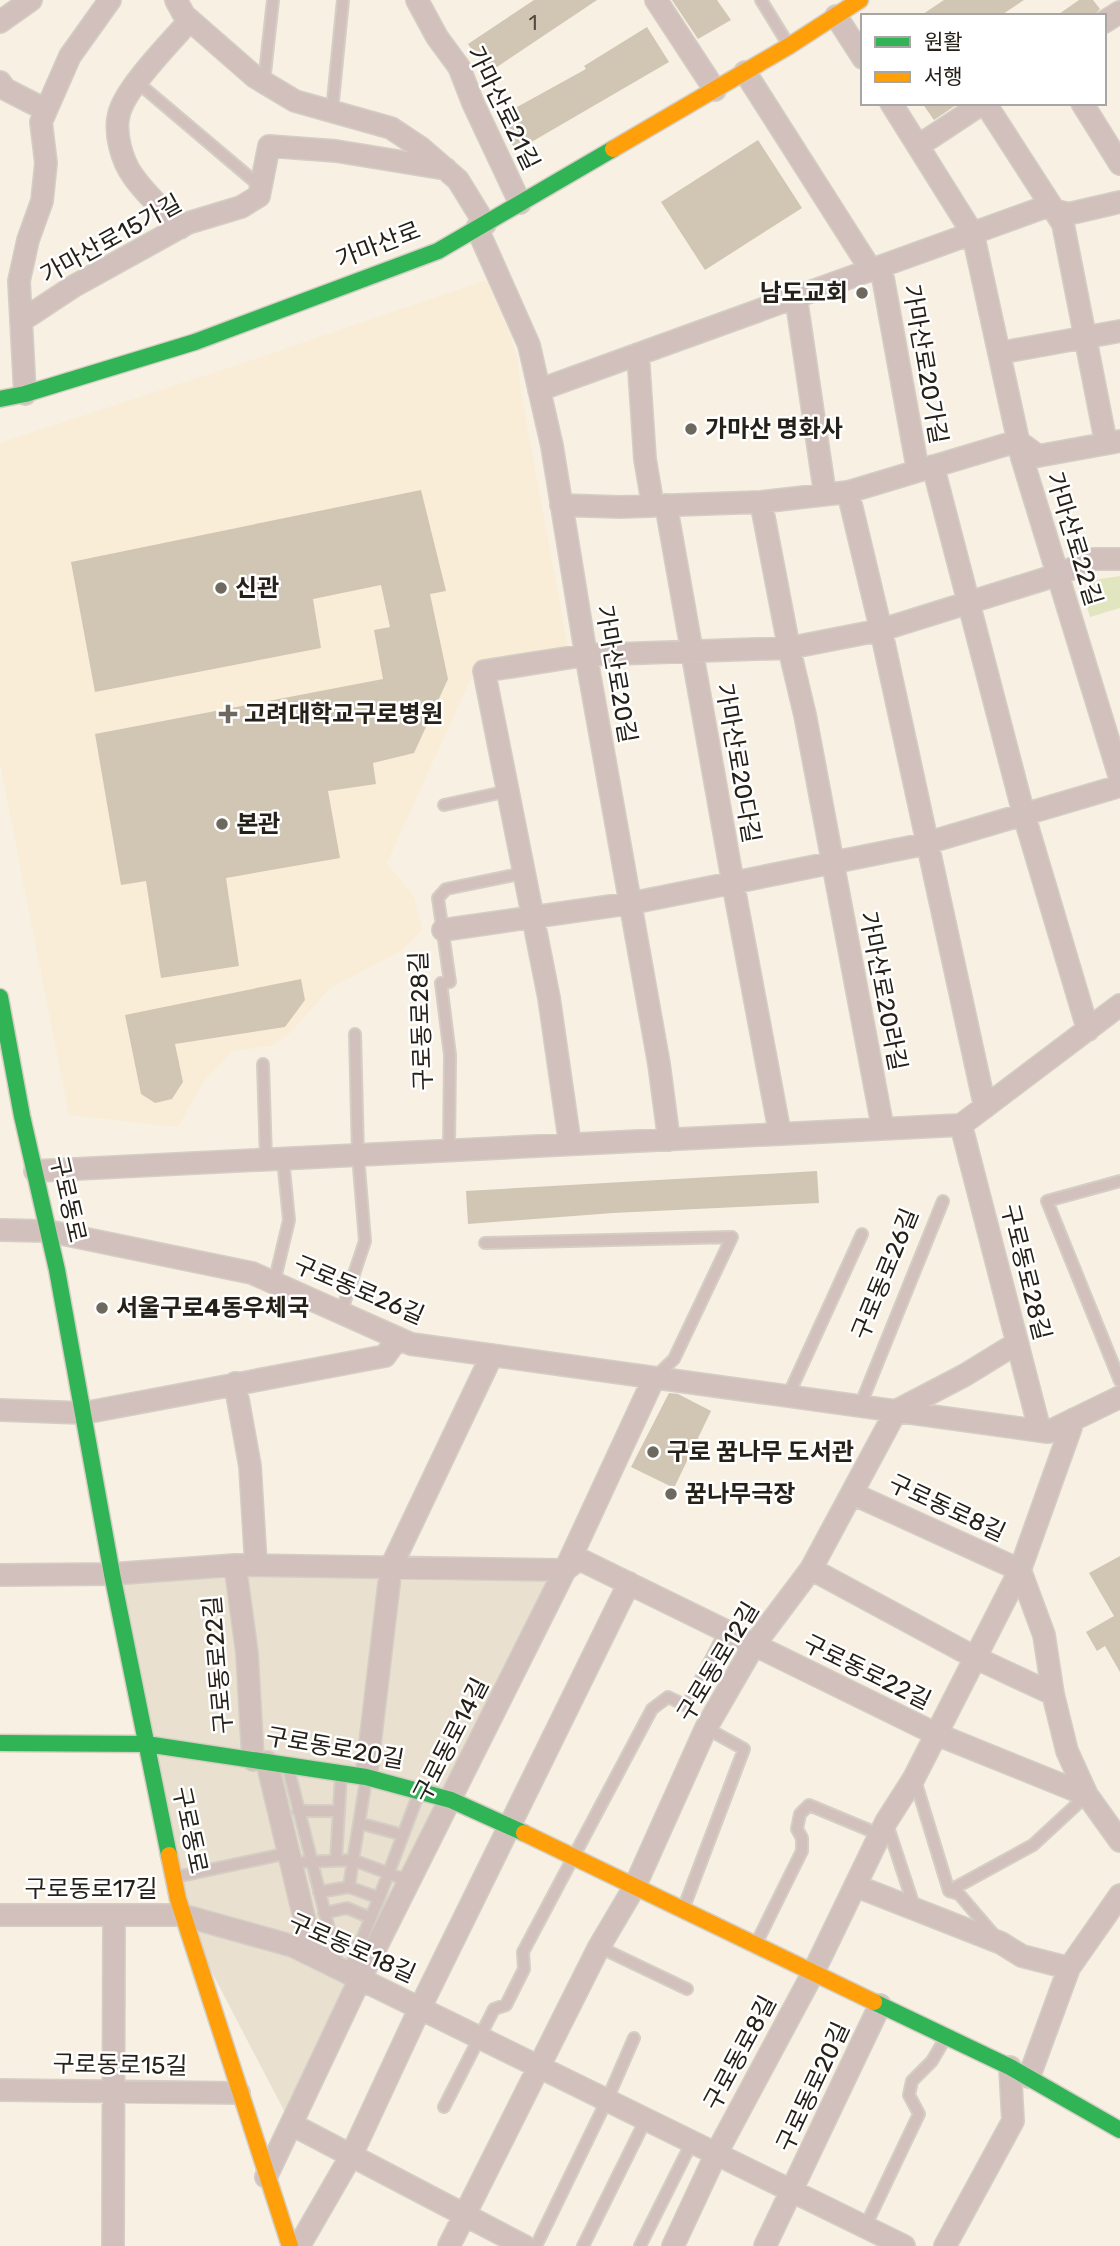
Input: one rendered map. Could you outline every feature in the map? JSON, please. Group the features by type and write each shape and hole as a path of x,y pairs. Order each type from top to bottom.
{"main road":[{"name":"가마산로","path":"0,399 25,394 195,342 438,251 789,46 860,0"},
{"name":"구로동로","path":"0,997 7,1068 35,1171 57,1270 112,1574 173,1878 182,1915 290,2246"},
{"name":"구로동로20길","path":"0,1743 146,1744 366,1777 451,1800 574,1856 1020,2072 1120,2130"}],"street":[{"path":"0,22 31,0"},
{"path":"25,394 19,281 43,188 46,163 41,122 70,56 110,0"},
{"name":"가마산로20길","path":"176,0 184,15 264,82 295,101 391,128 421,148 458,180 481,226 529,345 552,446 586,655 632,903 669,1140"},
{"name":"가마산로21길","path":"417,0 437,37 459,67 520,203"},
{"path":"656,0 715,90"},
{"path":"836,16 861,55"},
{"path":"180,228 134,177 125,163 118,115 137,82 190,20"},
{"path":"745,72 876,268"},
{"path":"0,82 5,89 46,110"},
{"name":"가마산로22길","path":"892,105 973,234 1018,441 1120,778"},
{"path":"918,146 981,105"},
{"path":"561,505 761,502 848,492 1018,441 1038,456 1113,442 1086,338 1063,224 985,105"},
{"path":"1083,105 1120,164"},
{"path":"261,187 269,146 335,150 446,169"},
{"name":"가마산로15가길","path":"21,321 74,286 180,228 241,207 259,195 261,187"},
{"name":"가마산로20가길","path":"539,390 1045,207 1068,214 1120,202"},
{"name":"가마산로20가길","path":"876,268 925,469 967,603"},
{"path":"796,297 825,494"},
{"path":"999,353 1120,331"},
{"path":"638,354 645,459 659,505 692,651"},
{"path":"848,492 881,630 985,1107"},
{"path":"761,502 789,648 805,715 831,863"},
{"name":"가마산로20다길","path":"586,655 789,648 881,630 1057,575 1094,559 1120,559"},
{"path":"967,603 1024,816 1088,1030"},
{"name":"가마산로20다길","path":"692,651 733,883"},
{"path":"570,1144 549,998 484,671 586,655"},
{"path":"443,930 632,903 928,843 1120,786"},
{"name":"가마산로20라길","path":"831,863 883,1129"},
{"path":"733,883 780,1134"},
{"path":"35,1171 961,1125 1120,1005"},
{"name":"구로동로28길","path":"961,1125 1040,1431"},
{"name":"구로동로26길","path":"0,1230 48,1231 252,1273 411,1344 1048,1432 1120,1397"},
{"path":"0,1410 84,1413 385,1356 398,1339"},
{"path":"896,1411 965,1375 1017,1343"},
{"path":"366,1777 391,1567 492,1356"},
{"name":"구로동로14길","path":"266,2177 399,1878 451,1800 565,1570 654,1378"},
{"path":"234,1383 250,1466 256,1565"},
{"name":"구로동로12길","path":"449,2246 599,1947 635,1886 706,1728 754,1646 811,1569 896,1411"},
{"name":"구로동로8길","path":"673,2246 716,2154 813,1973 883,1828 915,1778 1020,1570 1074,1419"},
{"name":"구로동로8길","path":"853,1494 1020,1570"},
{"name":"구로동로22길","path":"0,1575 112,1574 235,1565 565,1570 579,1559 936,1734 1087,1795"},
{"name":"구로동로22길","path":"235,1565 247,1653 269,1762 319,1948"},
{"path":"811,1569 976,1658 1053,1694"},
{"path":"1020,1570 1044,1635 1053,1694 1067,1751 1087,1795 1120,1841"},
{"path":"420,2008 629,1583"},
{"path":"856,1886 1001,1943 1022,1956 1069,1968"},
{"path":"945,2246 1013,2121 1020,2072 1069,1968 1120,1895"},
{"name":"구로동로17길","path":"0,1915 182,1915"},
{"path":"113,2246 114,1915"},
{"name":"구로동로18길","path":"182,1915 293,1946 319,1948 420,2008 865,2227 891,2243"},
{"name":"구로동로20길","path":"792,2191 880,2005"},
{"name":"구로동로18길","path":"351,2156 420,2008"},
{"name":"구로동로15길","path":"0,2090 239,2093"},
{"path":"291,2124 524,2246"},
{"path":"299,2246 351,2156"},
{"path":"765,2246 792,2191"}],"lane":[{"path":"264,82 273,0"},
{"path":"331,111 342,0"},
{"path":"761,0 789,46"},
{"path":"137,82 261,187"},
{"path":"444,805 508,791"},
{"name":"구로동로28길","path":"449,1150 450,1055 441,983 450,982 438,898 446,889 524,873"},
{"path":"341,1313 365,1241 358,1155 355,1034"},
{"path":"263,1064 275,1159 289,1220 274,1283"},
{"path":"1120,1181 1046,1201 1120,1381"},
{"name":"구로동로26길","path":"860,1406 943,1201"},
{"name":"구로동로26길","path":"788,1396 862,1234"},
{"path":"485,1243 732,1237 674,1359 654,1378"},
{"name":"구로동로12길","path":"574,1856 652,1709 668,1697 687,1706 726,1630"},
{"path":"683,1910 744,1749 706,1728"},
{"path":"269,1762 298,1811 297,1859 319,1892 324,1913 319,1948"},
{"path":"336,1860 341,1775"},
{"path":"349,1887 366,1777"},
{"path":"915,1778 949,1891"},
{"path":"319,1948 359,1970 359,1948 379,1898 399,1878 403,1835 419,1792"},
{"path":"949,1891 1033,1845 1087,1795"},
{"path":"756,1944 802,1852 802,1838 797,1829 800,1814 809,1805 883,1828 915,1911"},
{"path":"298,1811 339,1811"},
{"path":"359,1823 403,1835"},
{"path":"444,2107 494,2009 506,2005 524,1969 523,1952 574,1856"},
{"path":"173,1878 297,1859 353,1860 399,1878"},
{"path":"319,1892 349,1887 379,1898"},
{"path":"949,1891 959,1894 1001,1943"},
{"path":"324,1913 347,1908 371,1917"},
{"path":"599,1947 687,1989"},
{"path":"319,1948 359,1948"},
{"path":"319,1948 335,1957"},
{"path":"865,2227 919,2114 909,2095 912,2081 932,2061 946,2037"},
{"path":"536,2246 634,2038"},
{"path":"583,2246 646,2119"},
{"path":"640,2246 692,2142"}],"shaded area":[{"name":"고려대학교구로병원","path":"486,280 509,331 518,360 521,393 568,647 478,663 387,863 414,897 422,930 402,950 329,989 289,1034 271,1046 233,1051 204,1081 178,1127 69,1115 0,764 0,443"},
{"path":"256,1565 565,1570 291,2124 182,1915 119,1583"}],"green space":[{"path":"1120,576 1120,608 1090,617 1082,590 1093,580"}],"building":[{"path":"534,0 597,0 488,73 468,44"},
{"path":"672,0 717,0 731,20 698,39"},
{"path":"944,0 1024,0 1003,14 923,14"},
{"path":"1079,0 1093,0 1100,9 1095,14 1059,14"},
{"path":"647,27 669,62 516,151 497,118 586,69 584,66"},
{"path":"923,105 956,105 934,120"},
{"path":"758,140 802,208 705,270 661,202"},
{"path":"421,490 446,591 430,594 448,679 414,753 373,763 376,784 328,791 340,858 226,878 239,966 161,978 146,881 121,885 95,734 383,679 374,630 390,627 381,585 313,599 321,648 95,692 71,562"},
{"path":"301,979 305,1000 285,1027 175,1044 183,1082 172,1099 155,1103 141,1094 125,1015"},
{"path":"817,1171 819,1203 613,1213 468,1224 466,1191"},
{"path":"669,1393 678,1394 711,1411 674,1488 631,1467"},
{"path":"1120,1556 1120,1672 1105,1646 1097,1651 1086,1632 1114,1616 1089,1573"}],"traffic: fast":[{"path":"0,399 25,394 195,342 438,251 613,149"},
{"path":"0,997 22,1116 57,1270 112,1574 169,1855"},
{"path":"0,1743 146,1744 366,1777 451,1800 524,1833"},
{"path":"874,2002 1010,2067 1120,2130"}],"traffic: slow":[{"path":"613,149 789,46 860,0"},
{"path":"524,1833 874,2002"},
{"path":"169,1855 178,1899 290,2246"}],"place":[{"name":"남도교회","path":"862,293"},
{"name":"가마산 명화사","path":"691,429"},
{"name":"신관","path":"221,588"},
{"name":"고려대학교구로병원","path":"228,714"},
{"name":"본관","path":"222,824"},
{"name":"서울구로4동우체국","path":"102,1308"},
{"name":"구로 꿈나무 도서관","path":"653,1452"},
{"name":"꿈나무극장","path":"671,1494"}]}
